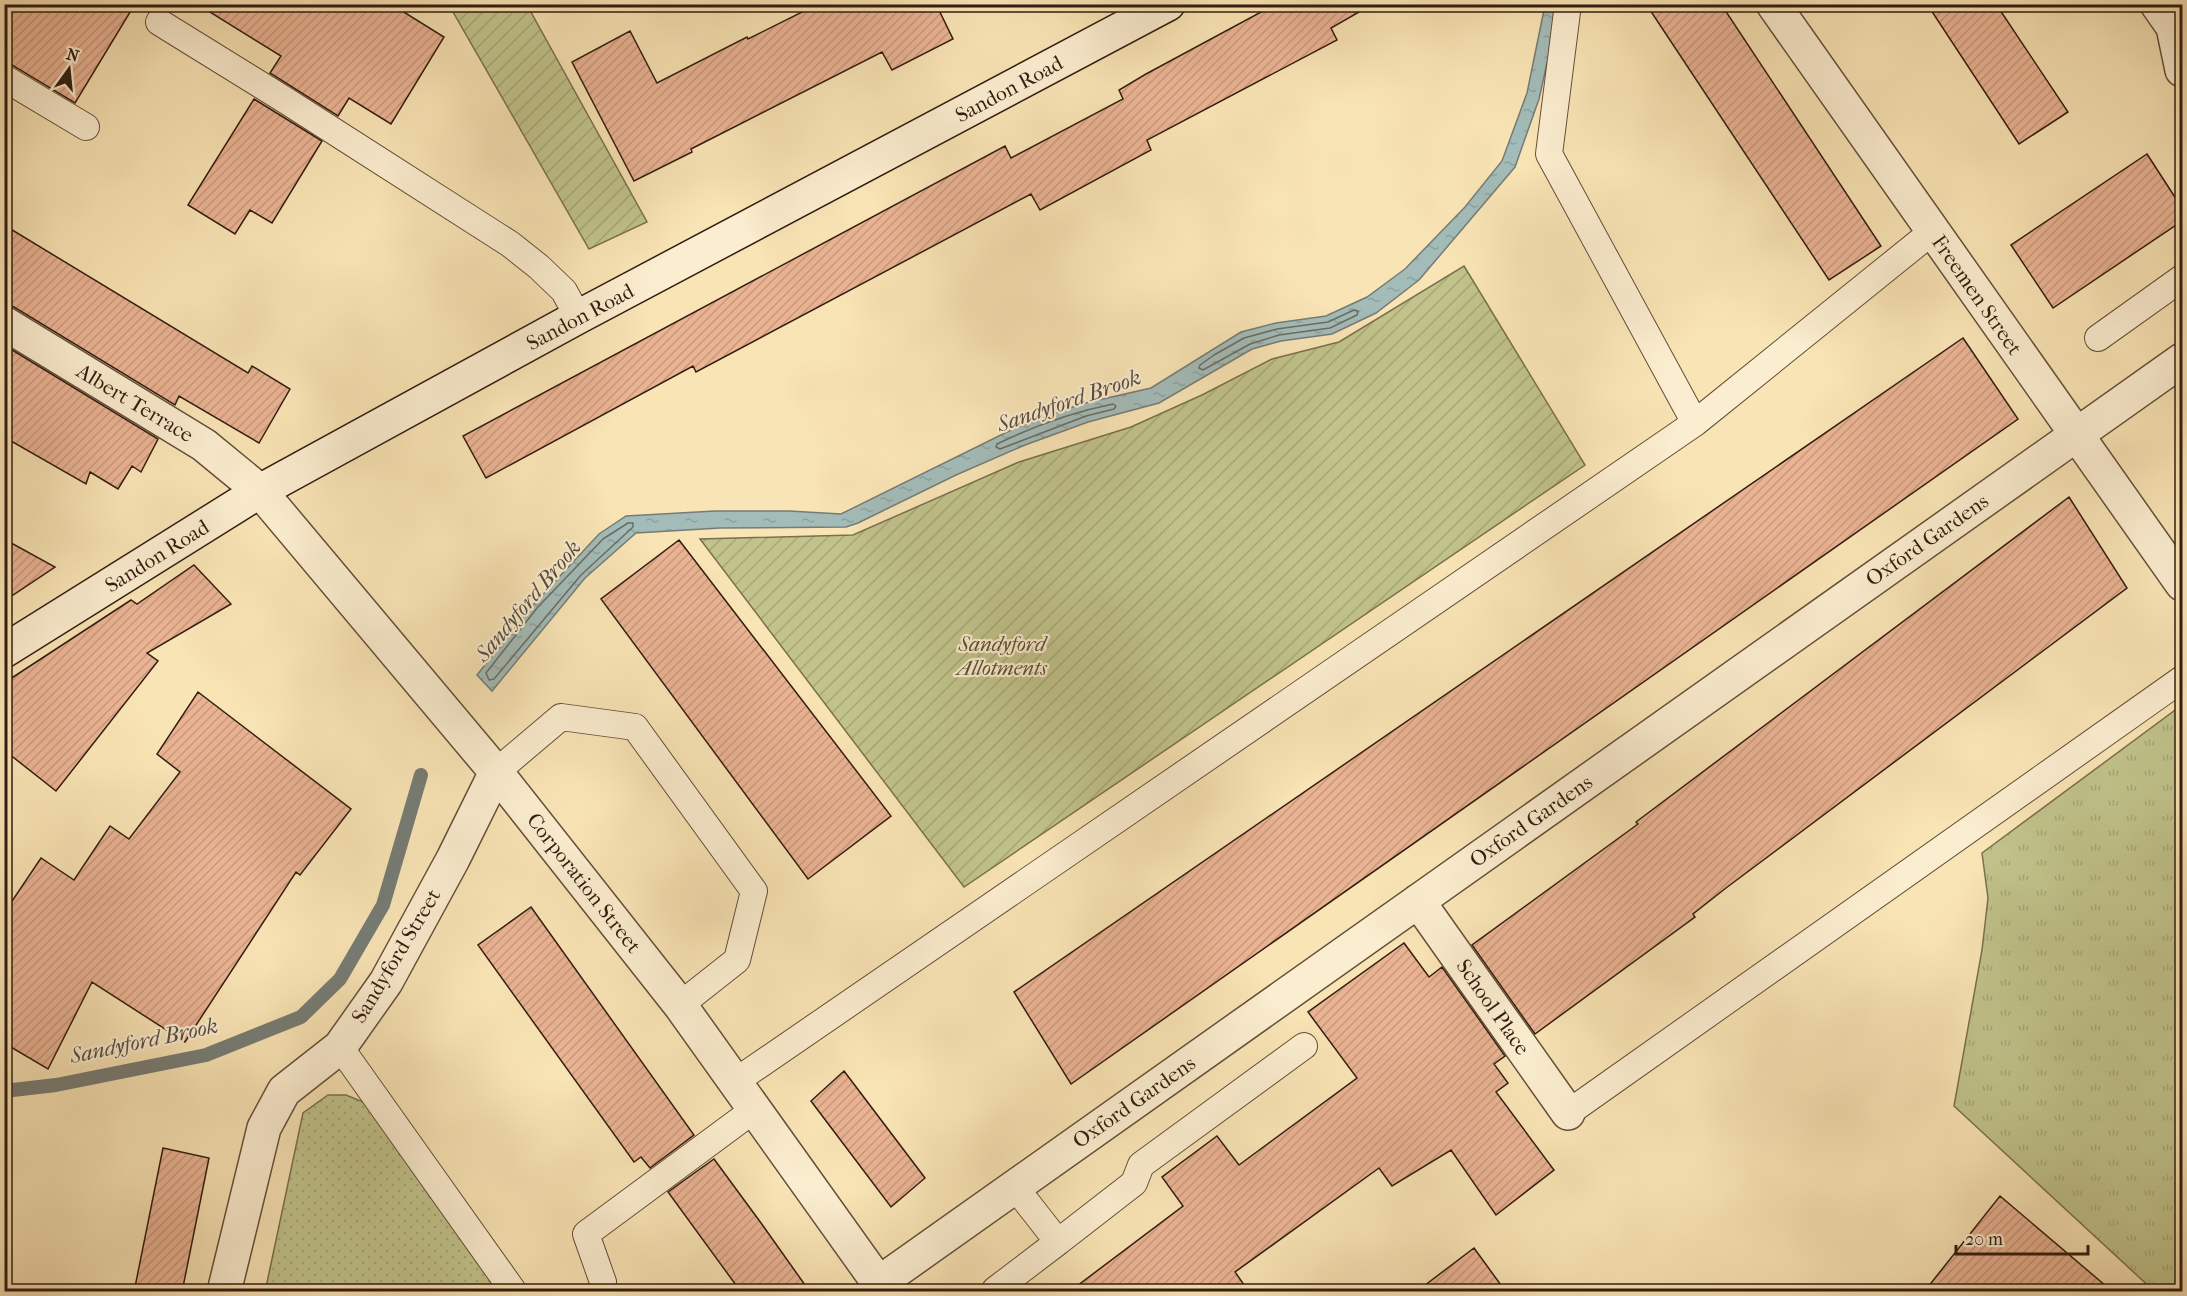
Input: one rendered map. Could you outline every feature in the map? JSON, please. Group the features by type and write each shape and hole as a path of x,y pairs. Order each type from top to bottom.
{"street":[{"name":"Sandon Road","path":"4,651 260,491 578,317 1167,4"},
{"name":"Freemen Street","path":"1773,4 2182,584"},
{"path":"2157,4 2173,27 2182,70"},
{"name":"Albert Terrace","path":"4,323 204,445 260,491"},
{"name":"Oxford Gardens","path":"882,1287 1015,1187 2182,360"},
{"name":"Corporation Street","path":"260,491 496,772 680,1005 882,1287"},
{"name":"Sandyford Street","path":"224,1292 264,1128 284,1091 340,1047 386,981 453,859 496,772"},
{"name":"School Place","path":"1418,900 1568,1113"}],"lane":[{"path":"1568,4 1549,154 1695,423"},
{"path":"159,22 510,244 564,291 578,317"},
{"path":"4,78 86,127"},
{"path":"736,1081 1695,423 1932,231"},
{"path":"2098,338 2182,278"},
{"path":"1568,1113 2182,680"},
{"path":"496,772 561,717 635,727 754,891 737,960 680,1005"},
{"path":"996,1292 995,1290 1134,1183 1141,1165 1304,1046"},
{"path":"340,1047 514,1292"},
{"path":"603,1282 586,1234 755,1109"},
{"path":"1015,1187 1058,1242"}],"green space":[{"path":"449,5 527,5 647,222 589,249"},
{"name":"Sandyford Allotments","path":"1464,266 1585,465 964,887 700,539 853,535 1019,462 1131,427 1202,395 1272,359 1339,342"},
{"path":"2182,705 2182,1291 2154,1291 1954,1106 1982,950 1988,898 1982,853"},
{"path":"328,1095 346,1095 368,1104 503,1292 265,1292 303,1113"}],"water":[{"path":"1545,5 1560,5 1539,99 1515,167 1419,280 1376,313 1332,334 1281,341 1252,349 1159,403 1088,422 1025,445 846,527 720,528 636,533 585,578 492,691 477,675 533,605 599,534 626,516 715,511 841,514 1015,428 1081,404 1151,388 1241,332 1276,323 1326,316 1367,297 1405,269 1465,207 1502,161 1527,93"}],"building":[{"path":"4,4 135,4 75,103 12,65 4,63"},
{"path":"197,4 391,4 444,37 391,124 349,98 338,116 270,73 281,56"},
{"path":"818,4 936,4 953,39 892,70 882,52 691,149 692,152 634,181 572,62 630,31 657,83"},
{"path":"1276,4 1373,4 1331,28 1337,40 1147,140 1151,150 1040,210 1031,194 696,372 693,366 486,478 463,436 1005,146 1011,158 1123,99 1119,90"},
{"path":"1646,4 1721,4 1881,246 1829,280"},
{"path":"1927,4 1996,4 2068,112 2019,144"},
{"path":"254,99 322,141 272,223 250,210 235,234 188,205"},
{"path":"2147,154 2182,208 2182,221 2053,308 2011,245"},
{"path":"4,225 248,373 252,366 290,389 259,443 179,396 175,405 14,307 4,304"},
{"path":"1963,338 2018,419 1071,1084 1014,992"},
{"path":"4,345 158,439 141,472 132,466 118,489 90,472 86,484 4,437"},
{"path":"2069,497 2127,588 1726,888 1693,914 1695,917 1535,1034 1472,945 1638,824 1636,822"},
{"path":"4,539 55,567 4,601"},
{"path":"679,540 891,816 808,879 601,599"},
{"path":"194,565 231,604 147,653 158,661 56,791 4,750 4,683 131,600 137,604"},
{"path":"198,692 351,809 300,875 296,872 185,1042 92,982 48,1069 4,1043 4,913 41,858 74,880 110,826 129,839 180,772 157,754"},
{"path":"531,907 694,1135 650,1168 641,1157 634,1162 478,945"},
{"path":"1404,943 1429,977 1442,967 1505,1056 1494,1064 1508,1083 1496,1092 1554,1170 1496,1215 1451,1150 1392,1186 1379,1168 1235,1272 1249,1292 1069,1292 1183,1206 1162,1177 1217,1136 1239,1165 1357,1078 1308,1012"},
{"path":"844,1071 925,1178 891,1207 811,1101"},
{"path":"163,1148 209,1158 182,1292 134,1292"},
{"path":"714,1159 810,1292 741,1292 668,1192"},
{"path":"2000,1196 2113,1292 1924,1292"},
{"path":"1474,1248 1506,1292 1416,1292"}],"waterway":[{"name":"Sandyford Brook","path":"4,1091 56,1085 206,1055 301,1017 340,979 383,905 421,775"}]}
